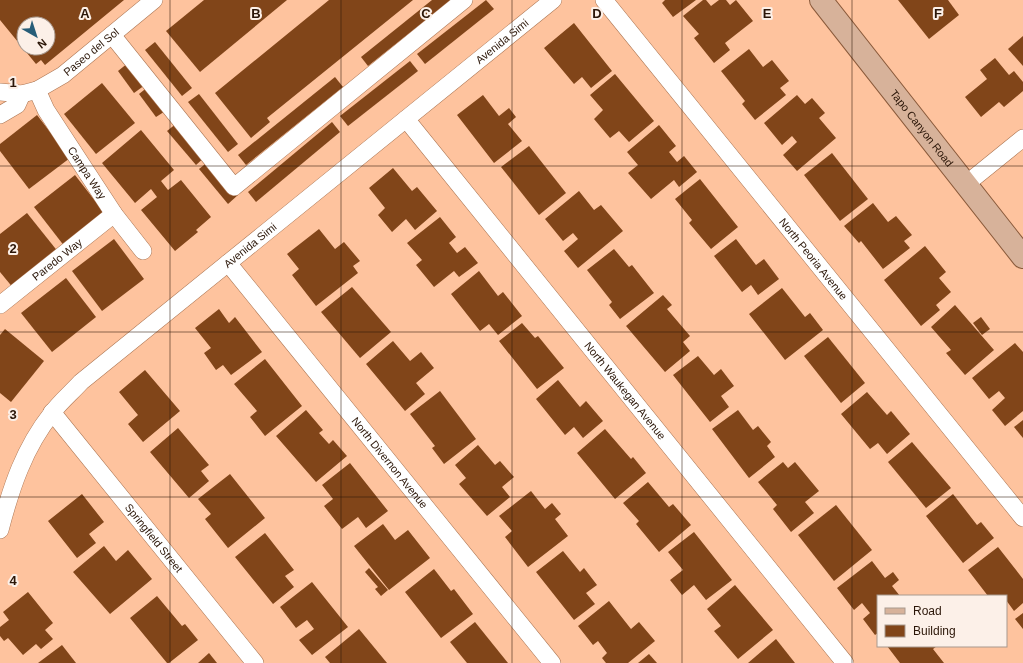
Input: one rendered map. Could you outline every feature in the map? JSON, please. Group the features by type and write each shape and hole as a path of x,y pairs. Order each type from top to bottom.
{"main road":[{"name":"Tapo Canyon Road","path":"821,0 1023,257"}],"street":[{"name":"Paseo del Sol","path":"0,115 17,105 30,92 63,75 154,0"},
{"path":"112,35 234,187 464,0"},
{"name":"Avenida Simi","path":"0,530 8,499 19,467 34,438 52,412 81,382 553,0"},
{"name":"North Peoria Avenue","path":"604,0 1023,518"},
{"path":"0,81 30,92"},
{"path":"0,92 30,92"},
{"name":"Campa Way","path":"30,92 46,110 114,214 143,251"},
{"name":"North Waukegan Avenue","path":"406,119 845,663"},
{"path":"965,184 1023,138"},
{"name":"Paredo Way","path":"0,305 114,214"},
{"name":"North Divernon Avenue","path":"228,263 552,663"},
{"name":"Springfield Street","path":"52,412 255,663"}],"building":[{"path":"0,0 124,0 56,56 56,16 16,16 16,40 0,20"},
{"path":"204,0 287,0 200,72 166,31"},
{"path":"329,0 413,0 267,118 270,122 251,138 215,93"},
{"path":"432,0 451,0 368,66 361,57"},
{"path":"486,0 494,9 425,64 417,54"},
{"path":"665,0 696,0 673,17 662,3"},
{"path":"703,0 706,0 711,6 719,0 726,0 730,5 736,0 753,21 725,43 730,50 714,63 694,38 699,34 683,16"},
{"path":"898,0 948,0 959,15 929,39"},
{"path":"574,23 612,71 591,88 582,77 574,84 544,48"},
{"path":"1023,36 1023,66 1008,49"},
{"path":"155,42 192,88 182,96 145,50"},
{"path":"749,49 763,67 772,60 789,81 780,88 786,95 755,120 742,104 745,101 721,71"},
{"path":"29,56 56,56 45,65 41,60 36,64"},
{"path":"995,58 1009,75 1014,71 1023,82 1023,91 1004,107 999,102 981,117 965,97 987,79 980,70"},
{"path":"410,61 418,71 348,126 340,116"},
{"path":"128,63 145,85 134,93 118,71"},
{"path":"615,74 654,121 629,142 619,131 610,138 594,119 603,110 590,95"},
{"path":"335,77 343,87 246,165 238,155"},
{"path":"102,83 135,123 96,154 64,114"},
{"path":"149,86 167,110 156,117 139,94"},
{"path":"199,94 238,144 228,152 188,102"},
{"path":"483,95 499,116 509,108 516,117 508,124 522,141 494,163 457,115"},
{"path":"797,95 805,104 812,98 825,113 819,118 836,138 797,171 783,155 797,142 792,136 782,145 764,123"},
{"path":"37,115 70,158 29,189 0,151 0,144"},
{"path":"332,122 340,132 256,202 248,192"},
{"path":"177,123 206,156 196,165 167,131"},
{"path":"659,125 676,146 669,152 677,162 684,156 697,172 679,187 674,180 651,199 628,173 638,165 627,152"},
{"path":"141,130 174,170 161,181 168,190 181,180 211,217 196,230 198,232 175,251 141,210 157,197 151,189 135,203 102,163"},
{"path":"529,146 566,193 539,215 501,167"},
{"path":"832,153 868,199 840,221 804,175"},
{"path":"209,161 238,195 228,204 199,169"},
{"path":"393,168 412,191 417,187 437,211 415,230 406,219 392,232 378,215 385,208 369,188"},
{"path":"75,175 106,215 65,247 34,207"},
{"path":"700,179 738,227 711,249 689,223 692,220 675,199"},
{"path":"579,191 594,210 601,205 623,231 578,268 564,251 578,239 573,233 563,241 545,219"},
{"path":"873,203 888,222 896,216 912,235 904,241 910,248 883,269 861,241 859,243 844,226"},
{"path":"27,213 59,253 14,289 0,272 0,234"},
{"path":"440,217 456,237 449,243 457,253 465,247 478,263 459,277 454,271 434,287 416,265 422,260 407,243"},
{"path":"319,229 335,249 344,242 360,261 353,266 358,273 316,306 292,275 299,269 287,254"},
{"path":"114,239 144,279 102,311 72,271"},
{"path":"736,239 756,265 764,259 779,279 758,295 751,285 742,292 714,256"},
{"path":"925,246 946,272 939,278 951,292 936,305 940,310 921,326 884,280"},
{"path":"614,249 629,267 632,265 654,293 620,319 609,305 612,302 587,270"},
{"path":"479,271 498,296 503,292 522,316 498,335 489,324 480,331 451,294"},
{"path":"66,278 96,317 52,352 21,313"},
{"path":"352,287 391,332 360,358 321,312"},
{"path":"782,288 805,317 810,313 823,330 785,360 749,314"},
{"path":"663,295 672,305 667,309 690,336 683,342 690,351 665,372 626,326"},
{"path":"955,305 994,350 965,375 946,353 951,350 931,327"},
{"path":"219,309 229,323 235,317 262,352 231,375 223,365 216,370 204,353 211,348 195,328"},
{"path":"981,317 990,329 982,335 973,323"},
{"path":"522,323 535,338 538,336 564,368 537,389 499,341"},
{"path":"5,329 44,361 11,402 0,393 0,335"},
{"path":"828,337 865,383 841,403 804,356"},
{"path":"393,341 410,361 421,352 434,368 416,383 425,394 405,411 366,364"},
{"path":"1015,343 1023,352 1023,411 1005,426 992,410 1005,398 999,391 989,399 972,378"},
{"path":"698,356 714,375 721,369 734,386 721,396 729,407 710,422 673,375"},
{"path":"265,359 302,406 265,436 250,417 257,411 234,384"},
{"path":"145,370 180,411 143,442 128,424 138,415 119,392"},
{"path":"558,380 580,407 586,401 603,421 583,438 574,427 565,435 536,399"},
{"path":"440,391 476,439 444,464 432,448 435,446 410,414"},
{"path":"867,392 887,415 891,411 910,434 887,454 878,443 870,449 841,414"},
{"path":"306,410 323,430 319,433 329,444 333,440 347,456 316,482 276,436"},
{"path":"738,410 753,430 758,426 771,442 767,446 775,457 749,478 712,429"},
{"path":"1023,420 1023,438 1014,427"},
{"path":"178,428 209,465 201,471 209,481 189,498 150,452"},
{"path":"605,429 631,459 633,457 646,473 615,499 577,453"},
{"path":"912,442 951,488 926,508 888,462"},
{"path":"478,445 495,465 500,461 514,477 502,487 510,497 487,516 459,484 466,478 455,465"},
{"path":"783,462 788,468 795,462 819,491 805,502 814,513 791,532 773,509 777,505 758,482"},
{"path":"350,463 388,511 366,528 358,517 342,529 324,506 333,499 322,485"},
{"path":"230,474 265,518 228,548 205,519 211,514 198,499"},
{"path":"648,482 669,507 673,504 691,525 659,552 636,524 639,521 623,503"},
{"path":"531,491 545,509 552,503 561,514 555,519 568,536 528,567 505,537 512,531 499,516"},
{"path":"82,494 104,522 89,534 96,543 77,558 48,521"},
{"path":"953,494 977,525 981,522 994,538 963,563 926,516"},
{"path":"836,505 872,550 834,581 798,535"},
{"path":"383,524 395,540 408,530 430,558 389,590 354,546"},
{"path":"694,532 732,580 706,600 694,585 682,595 670,580 683,570 668,552"},
{"path":"265,533 294,570 285,576 294,587 273,604 235,557"},
{"path":"104,546 116,561 128,550 152,579 110,614 73,572"},
{"path":"998,547 1023,579 1023,603 1014,611 1007,601 1007,595 987,595 968,570"},
{"path":"563,551 580,572 584,568 597,585 586,593 595,604 574,620 536,572"},
{"path":"872,561 885,578 893,572 899,580 892,586 899,595 877,595 877,634 875,635 863,619 870,613 862,603 854,610 837,588"},
{"path":"369,568 388,590 381,596 375,589 378,587 365,572"},
{"path":"434,569 451,591 454,589 473,614 441,638 405,592"},
{"path":"312,582 348,627 312,655 299,640 314,629 307,620 296,628 280,607"},
{"path":"735,585 773,630 738,659 714,631 721,626 707,609"},
{"path":"28,592 53,623 45,630 53,639 41,649 36,644 23,655 8,638 4,641 0,636 0,627 9,620 3,612"},
{"path":"157,596 182,626 185,624 198,640 169,663 167,663 130,618"},
{"path":"609,601 631,629 639,622 655,641 628,663 606,663 602,658 607,653 598,641 593,645 578,626"},
{"path":"1023,613 1023,629 1015,619"},
{"path":"475,622 508,663 467,663 450,642"},
{"path":"359,629 387,663 330,663 325,657"},
{"path":"776,639 795,663 748,663"},
{"path":"62,645 76,663 38,663"},
{"path":"888,647 936,647 933,649 944,663 900,663"},
{"path":"209,653 217,663 198,663"},
{"path":"649,654 657,663 638,663"}]}
